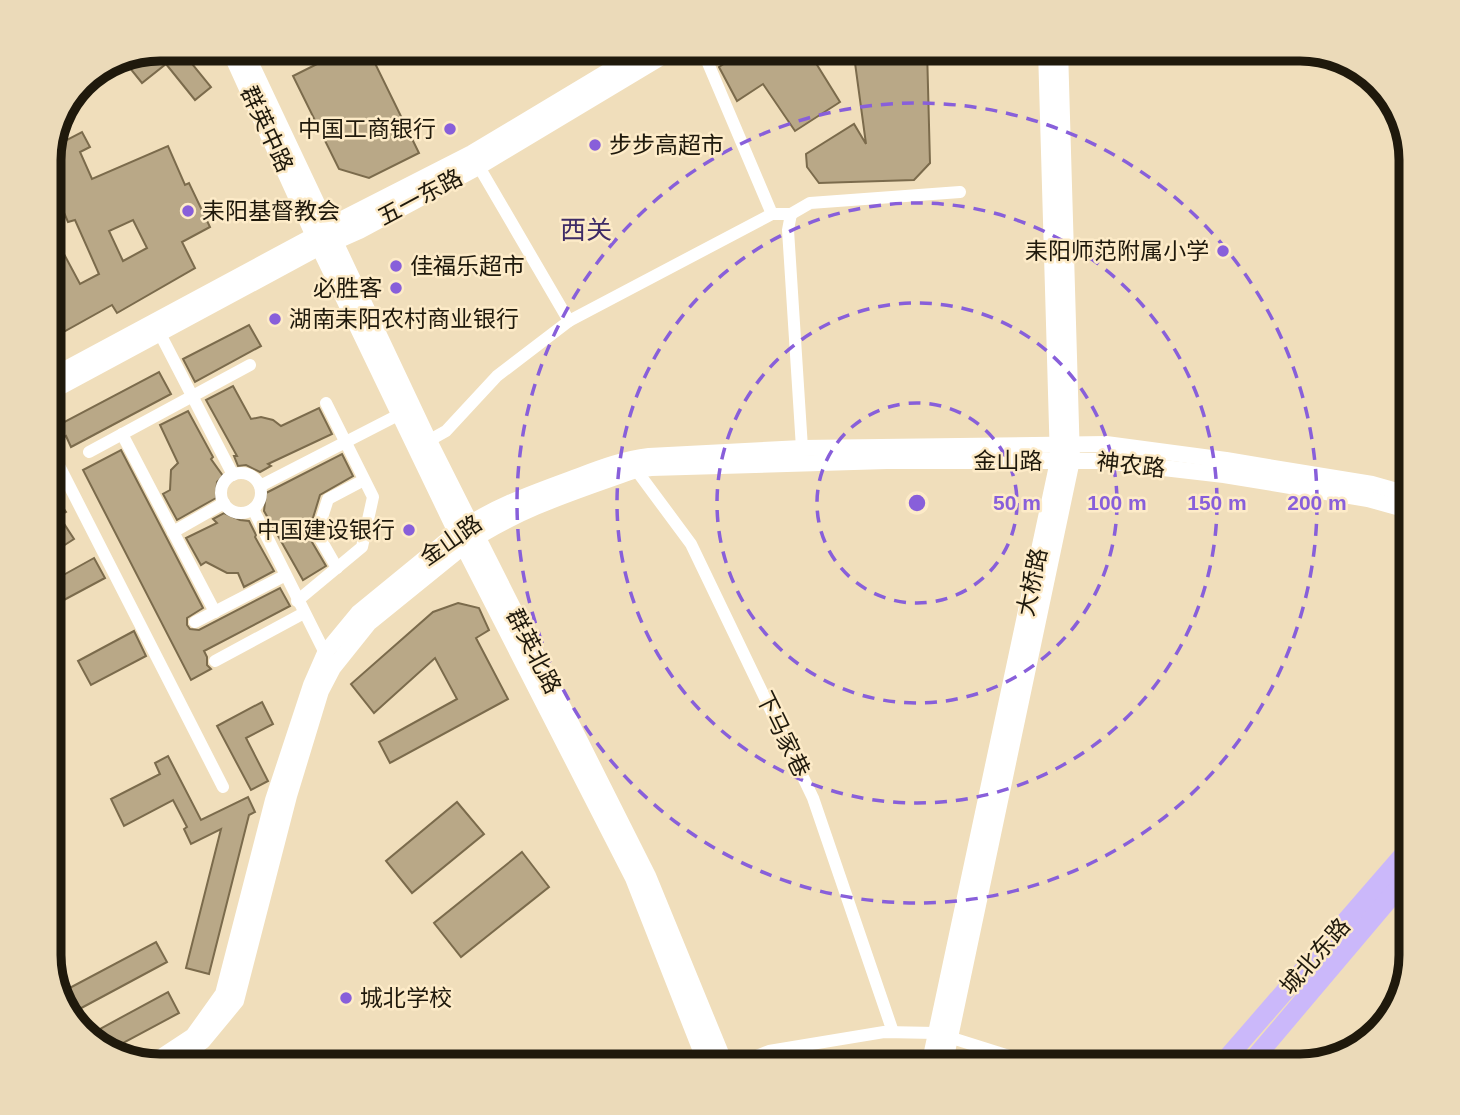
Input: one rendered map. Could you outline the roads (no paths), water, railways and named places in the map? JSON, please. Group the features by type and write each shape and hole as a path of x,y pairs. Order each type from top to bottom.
{"main road":[{"name":"群英中路","path":"236,61 324,238"},
{"name":"群英中路","path":"248,61 324,238"},
{"name":"五一东路","path":"324,238 359,230 475,160 628,61"},
{"name":"五一东路","path":"475,160 652,61"},
{"name":"群英北路","path":"324,238 634,878 703,1054"},
{"name":"群英北路","path":"467,535 647,876 720,1054"},
{"name":"城北东路","path":"1230,1054 1399,860"},
{"name":"城北东路","path":"1258,1054 1399,887"}],"street":[{"path":"707,61 772,214"},
{"name":"大桥路","path":"1047,61 1065,452"},
{"name":"大桥路","path":"944,1054 944,1036 1065,452 1060,61"},
{"path":"475,160 569,321"},
{"path":"423,444 446,430 497,376 569,321 772,214 791,214 810,203 960,192"},
{"path":"791,214 788,230 802,448"},
{"name":"五一东路","path":"61,386 157,328 324,238"},
{"name":"五一东路","path":"61,372 157,328"},
{"path":"157,328 233,475"},
{"path":"89,452 250,365"},
{"path":"297,601 362,547 373,497 326,403"},
{"path":"260,486 406,411"},
{"path":"122,434 215,612"},
{"name":"神农路","path":"1065,452 1106,444 1226,460 1372,484 1399,492"},
{"name":"金山路","path":"165,1054 192,1036 222,995 273,800 311,685 358,613 467,535 632,464 802,448 1065,452"},
{"name":"金山路","path":"632,464 651,468 887,461 1065,452"},
{"name":"神农路","path":"1065,452 1103,461 1224,475 1368,499 1399,508"},
{"name":"下马家巷","path":"632,464 691,544 813,798 893,1032"},
{"path":"61,470 223,787"},
{"path":"233,475 250,475 260,486 260,498 253,509 236,512 224,503 223,486 233,475"},
{"path":"337,568 317,533 328,499 365,480"},
{"path":"173,532 224,503"},
{"path":"253,509 284,576 329,660"},
{"path":"195,622 284,576"},
{"path":"215,661 304,613"},
{"name":"金山路","path":"184,1054 203,1041 236,1001 289,796 329,660"},
{"path":"762,1054 893,1032 944,1036 1002,1054"},
{"name":"大桥路","path":"935,1054 944,1036"}],"place":[{"name":"中国工商银行","path":"450,129"},
{"name":"步步高超市","path":"595,145"},
{"name":"耒阳基督教会","path":"188,211"},
{"name":"耒阳师范附属小学","path":"1223,251"},
{"name":"佳福乐超市","path":"396,266"},
{"name":"必胜客","path":"396,288"},
{"name":"湖南耒阳农村商业银行","path":"275,319"},
{"name":"中国建设银行","path":"409,530"},
{"name":"城北学校","path":"346,998"}],"district":[{"name":"西关","path":"586,230"}]}
